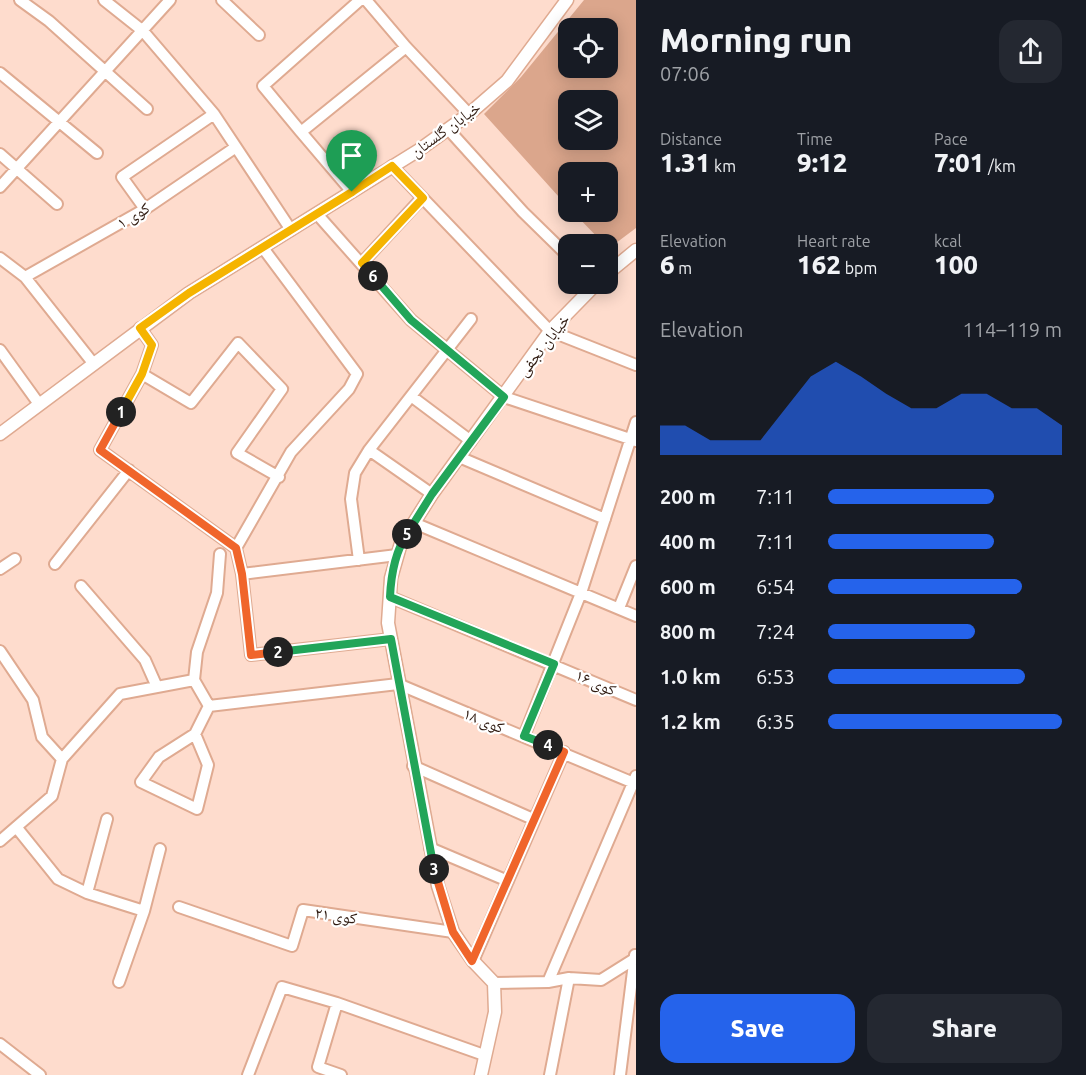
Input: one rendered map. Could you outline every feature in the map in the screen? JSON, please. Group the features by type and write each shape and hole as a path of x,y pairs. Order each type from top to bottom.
{"street":[{"path":"20,0 49,21 147,110"},
{"path":"104,0 143,31 214,114 291,230"},
{"path":"0,187 62,122 170,0"},
{"path":"222,0 259,34"},
{"path":"352,192 263,86 360,0"},
{"path":"366,0 406,47 469,114"},
{"name":"خیابان گلستان","path":"0,434 189,293 352,192 469,114 507,81 567,0"},
{"path":"301,132 406,47"},
{"path":"0,73 97,153"},
{"path":"144,209 123,177 214,114"},
{"path":"448,129 523,212 558,246"},
{"name":"کوی ۱","path":"25,277 144,209 236,147"},
{"path":"0,154 57,204"},
{"path":"392,166 550,331 636,365"},
{"path":"362,263 423,198"},
{"path":"317,214 411,320 504,397 633,440"},
{"path":"236,548 279,477 291,452 349,389 357,374 263,248"},
{"path":"618,265 636,250"},
{"path":"0,258 25,277 93,363"},
{"name":"خیابان نجفی","path":"494,982 472,961 453,932 438,886 413,766 391,639 391,578 401,543 432,494 550,331 586,294"},
{"path":"359,560 351,499 355,473 369,450 471,318"},
{"path":"140,328 152,345 142,374 100,450 236,548 242,574 251,655 391,639"},
{"path":"142,374 191,403 238,343 282,389 237,453 279,477"},
{"path":"0,350 39,404"},
{"path":"411,396 471,441"},
{"path":"524,736 581,593 633,440 636,422"},
{"path":"369,450 432,494"},
{"path":"459,458 605,519"},
{"path":"55,564 129,470"},
{"path":"414,523 636,616"},
{"path":"209,706 194,680 196,652 217,593 220,554"},
{"path":"242,574 397,555"},
{"path":"0,569 15,559"},
{"path":"619,608 636,566"},
{"path":"81,585 145,660 157,687"},
{"name":"کوی ۱۶","path":"390,597 636,700"},
{"path":"0,651 33,700 42,736 62,759"},
{"path":"0,842 52,796 62,759 120,694 194,680"},
{"path":"209,706 398,684"},
{"name":"کوی ۱۸","path":"398,684 635,781"},
{"path":"195,734 208,765 197,809 141,782 159,757 195,734 209,706"},
{"path":"472,961 564,752"},
{"path":"413,766 533,819"},
{"path":"548,982 635,781"},
{"path":"87,893 107,819"},
{"path":"17,828 58,879 87,893 144,910"},
{"path":"430,848 508,881"},
{"path":"119,982 144,910 160,849"},
{"name":"کوی ۲۱","path":"179,907 292,946 303,910 453,932"},
{"path":"481,1075 483,1055 495,1012 494,982 548,982 569,978 601,980 635,956"},
{"path":"620,1075 635,956"},
{"path":"550,1075 569,978"},
{"path":"248,1075 282,987 337,1003 483,1055"},
{"path":"337,1003 318,1067 341,1075"},
{"path":"0,1044 40,1075"}],"shaded area":[{"path":"584,0 636,0 636,228 618,242 618,234 594,234 583,222 618,222 618,162 558,162 558,196 484,114 521,77 558,32 558,78 618,78 618,18 569,18"}],"route":[{"path":"392,166 423,198 362,263 411,320 504,397 432,494 401,543 391,578 390,597 554,664 524,736 564,752 472,961 453,932 438,886 421,808 391,639 251,655 242,574 236,548 100,450 142,374 152,345 140,328 189,293 352,192 392,166"}]}
